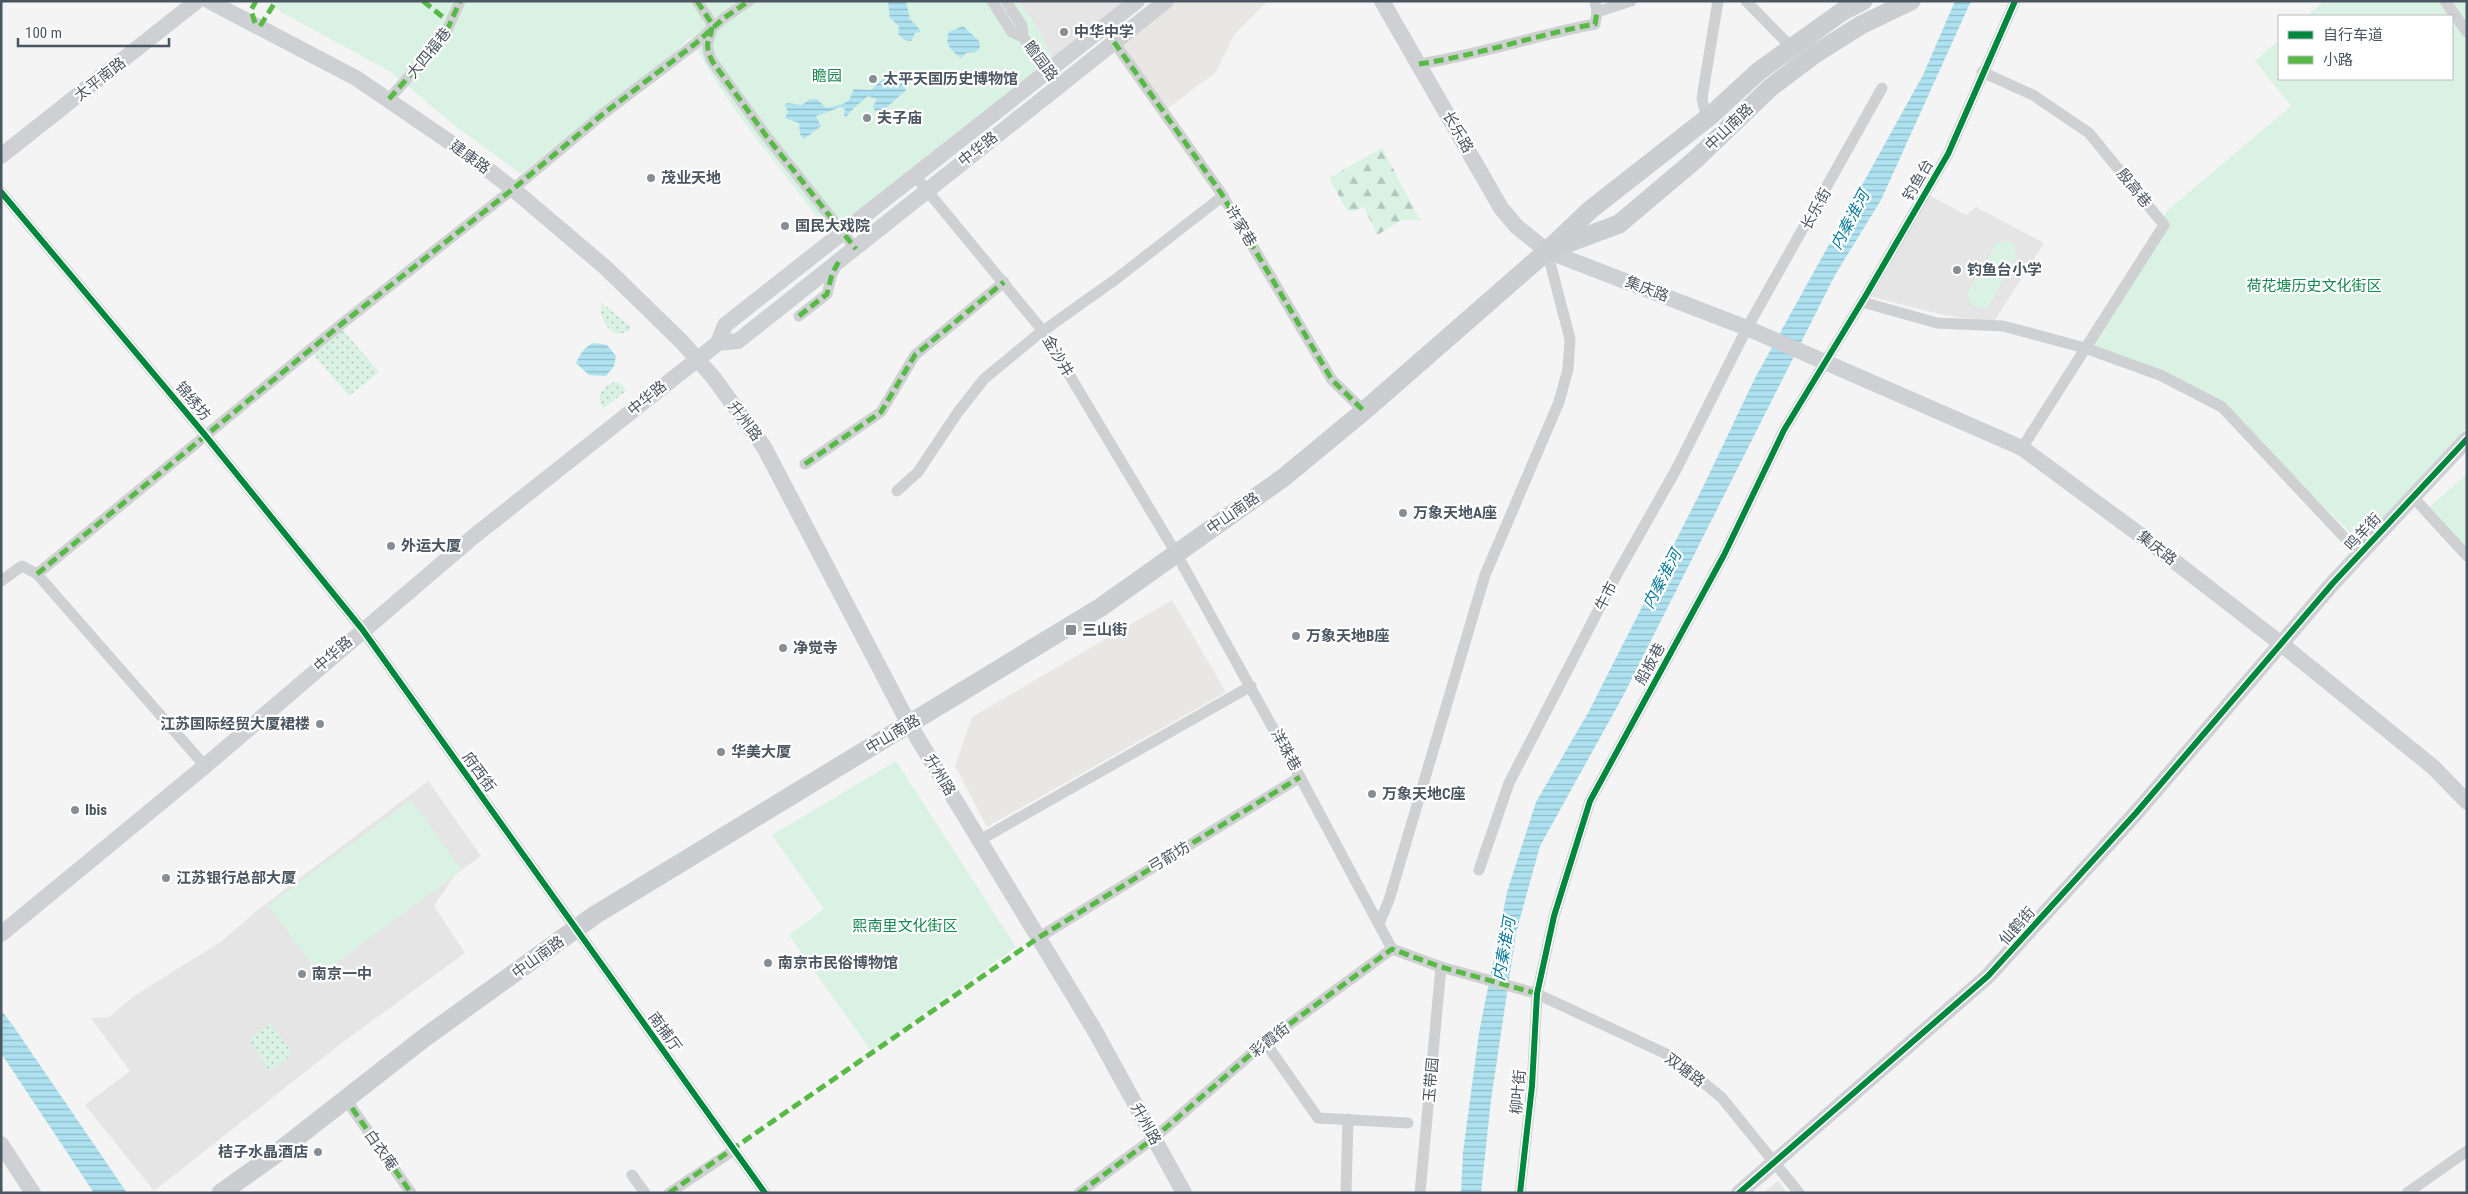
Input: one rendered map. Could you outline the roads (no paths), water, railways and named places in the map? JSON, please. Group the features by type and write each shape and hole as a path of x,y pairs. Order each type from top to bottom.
{"main road":[{"name":"太平南路","path":"1,156 197,1"},
{"name":"建康路","path":"209,1 255,23 356,78 389,99 513,189 606,268 697,359"},
{"name":"中华路","path":"1,934 205,766 362,629 473,537 718,343 725,326 1137,1"},
{"name":"中华路","path":"718,343 738,342 1166,1"},
{"name":"长乐路","path":"1382,1 1502,208 1517,227 1547,251"},
{"name":"中山南路","path":"221,1193 273,1156 424,1038 576,929 686,859 1101,607 1283,478 1364,411 1547,251 1590,210 1710,116 1759,71 1843,11 1863,1"},
{"name":"中山南路","path":"1547,251 1619,224 1696,159 1770,88 1815,54 1861,25 1911,1"},
{"name":"集庆路","path":"1547,251 1747,328 2022,448 2147,540 2280,643 2433,767 2467,802"},
{"name":"升州路","path":"697,359 764,447 909,724 1095,1031 1184,1193"},
{"name":"鸣羊街","path":"2280,643 2467,439"},
{"name":"仙鹤街","path":"1739,1193 1988,976 2136,813 2280,643"},
{"path":"1,1144 33,1193"}],"street":[{"name":"大四福巷","path":"389,99 444,37 453,21 460,1"},
{"path":"697,1 712,24 707,40 707,50 712,61 767,136 856,248"},
{"path":"37,574 205,435 513,189 603,114 749,1"},
{"name":"瞻园路","path":"992,1 1012,32 1023,37 1059,85"},
{"name":"瞻园路","path":"1006,1 1022,26 1023,37"},
{"path":"1419,64 1458,58 1549,32 1595,24 1596,6 1630,1"},
{"path":"1710,116 1704,108 1702,98 1718,1"},
{"path":"1746,1 1791,47"},
{"name":"钓鱼台","path":"1825,362 1948,154 1982,72 2015,1"},
{"path":"2445,1 2467,32"},
{"name":"许家巷","path":"1114,42 1223,196 1332,380 1364,411"},
{"name":"殷高巷","path":"1982,72 2033,95 2089,133 2164,225 2022,448"},
{"name":"长乐街","path":"1747,328 1882,88"},
{"name":"金沙井","path":"915,176 1043,331 1176,553"},
{"name":"锦绣坊","path":"1,192 205,435 362,629"},
{"path":"898,491 918,472 958,412 984,379 1043,331 1116,279 1223,196"},
{"path":"1379,924 1389,900 1485,575 1559,402 1568,369 1570,338 1547,251"},
{"path":"799,316 827,294 832,274 839,261"},
{"path":"805,464 881,412 915,355 1004,282"},
{"path":"1862,302 1937,323 2003,326 2085,348 2160,375 2222,407 2360,554"},
{"name":"牛市","path":"1479,870 1509,783 1617,574 1677,468 1747,328"},
{"name":"船板巷","path":"1536,994 1554,916 1590,801 1724,555 1784,430 1825,362"},
{"path":"2413,497 2467,556"},
{"name":"洋珠巷","path":"1176,553 1251,686 1392,950"},
{"path":"1,581 22,566 37,574 205,766"},
{"name":"府西街","path":"362,629 576,929"},
{"path":"980,840 1251,686"},
{"name":"弓箭坊","path":"1038,938 1300,777"},
{"name":"南捕厅","path":"576,929 765,1193"},
{"path":"1392,950 1441,967"},
{"name":"彩霞街","path":"1079,1193 1154,1138 1265,1042 1392,950"},
{"name":"双塘路","path":"1441,967 1536,994 1672,1057 1722,1098 1800,1193"},
{"name":"玉带园","path":"1420,1193 1441,967"},
{"name":"柳叶街","path":"1520,1193 1532,1086 1536,994"},
{"path":"1265,1042 1318,1118 1408,1123"},
{"name":"白衣庵","path":"352,1108 411,1193"},
{"path":"1346,1193 1348,1119"},
{"path":"669,1193 734,1150"},
{"path":"2407,1193 2467,1151"},
{"path":"632,1175 645,1193"}],"water":[{"path":"888,1 906,1 910,19 920,30 920,32 915,33 911,41 905,40 898,34 899,26 890,18"},
{"name":"内秦淮河","path":"1955,1 1971,1 1881,200 1835,275 1622,698 1540,846 1516,933 1491,1100 1481,1193 1461,1193 1463,1152 1479,1033 1507,892 1536,802 1588,713 1703,487 1755,378 1923,75"},
{"path":"963,26 979,41 980,47 976,52 966,53 961,58 951,49 947,40 949,32"},
{"path":"886,76 903,82 906,90 887,107 876,112 873,107 877,99 868,96 846,117 844,115 845,109 841,107 816,116 821,126 804,139 800,134 799,123 785,118 788,112 785,105 787,103 802,105 810,99 817,99 826,108 843,104 849,100 854,89 871,90"},
{"path":"594,343 607,345 616,356 614,366 606,376 589,375 576,363 583,351"},
{"path":"1,1010 127,1193 94,1193 1,1053"}],"place":[{"name":"中华中学","path":"1064,32"},
{"name":"太平天国历史博物馆","path":"873,79"},
{"name":"夫子庙","path":"867,118"},
{"name":"茂业天地","path":"651,178"},
{"name":"国民大戏院","path":"785,226"},
{"name":"钓鱼台小学","path":"1957,270"},
{"name":"万象天地A座","path":"1403,513"},
{"name":"外运大厦","path":"391,546"},
{"name":"三山街","path":"1071,630"},
{"name":"万象天地B座","path":"1296,636"},
{"name":"净觉寺","path":"783,648"},
{"name":"江苏国际经贸大厦裙楼","path":"320,724"},
{"name":"华美大厦","path":"721,752"},
{"name":"万象天地C座","path":"1372,794"},
{"name":"Ibis","path":"75,810"},
{"name":"江苏银行总部大厦","path":"166,878"},
{"name":"南京市民俗博物馆","path":"768,963"},
{"name":"南京一中","path":"302,974"},
{"name":"桔子水晶酒店","path":"318,1152"}],"park label":[{"name":"瞻园","path":"827,76"},
{"name":"荷花塘历史文化街区","path":"2314,286"},
{"name":"熙南里文化街区","path":"905,926"}]}
